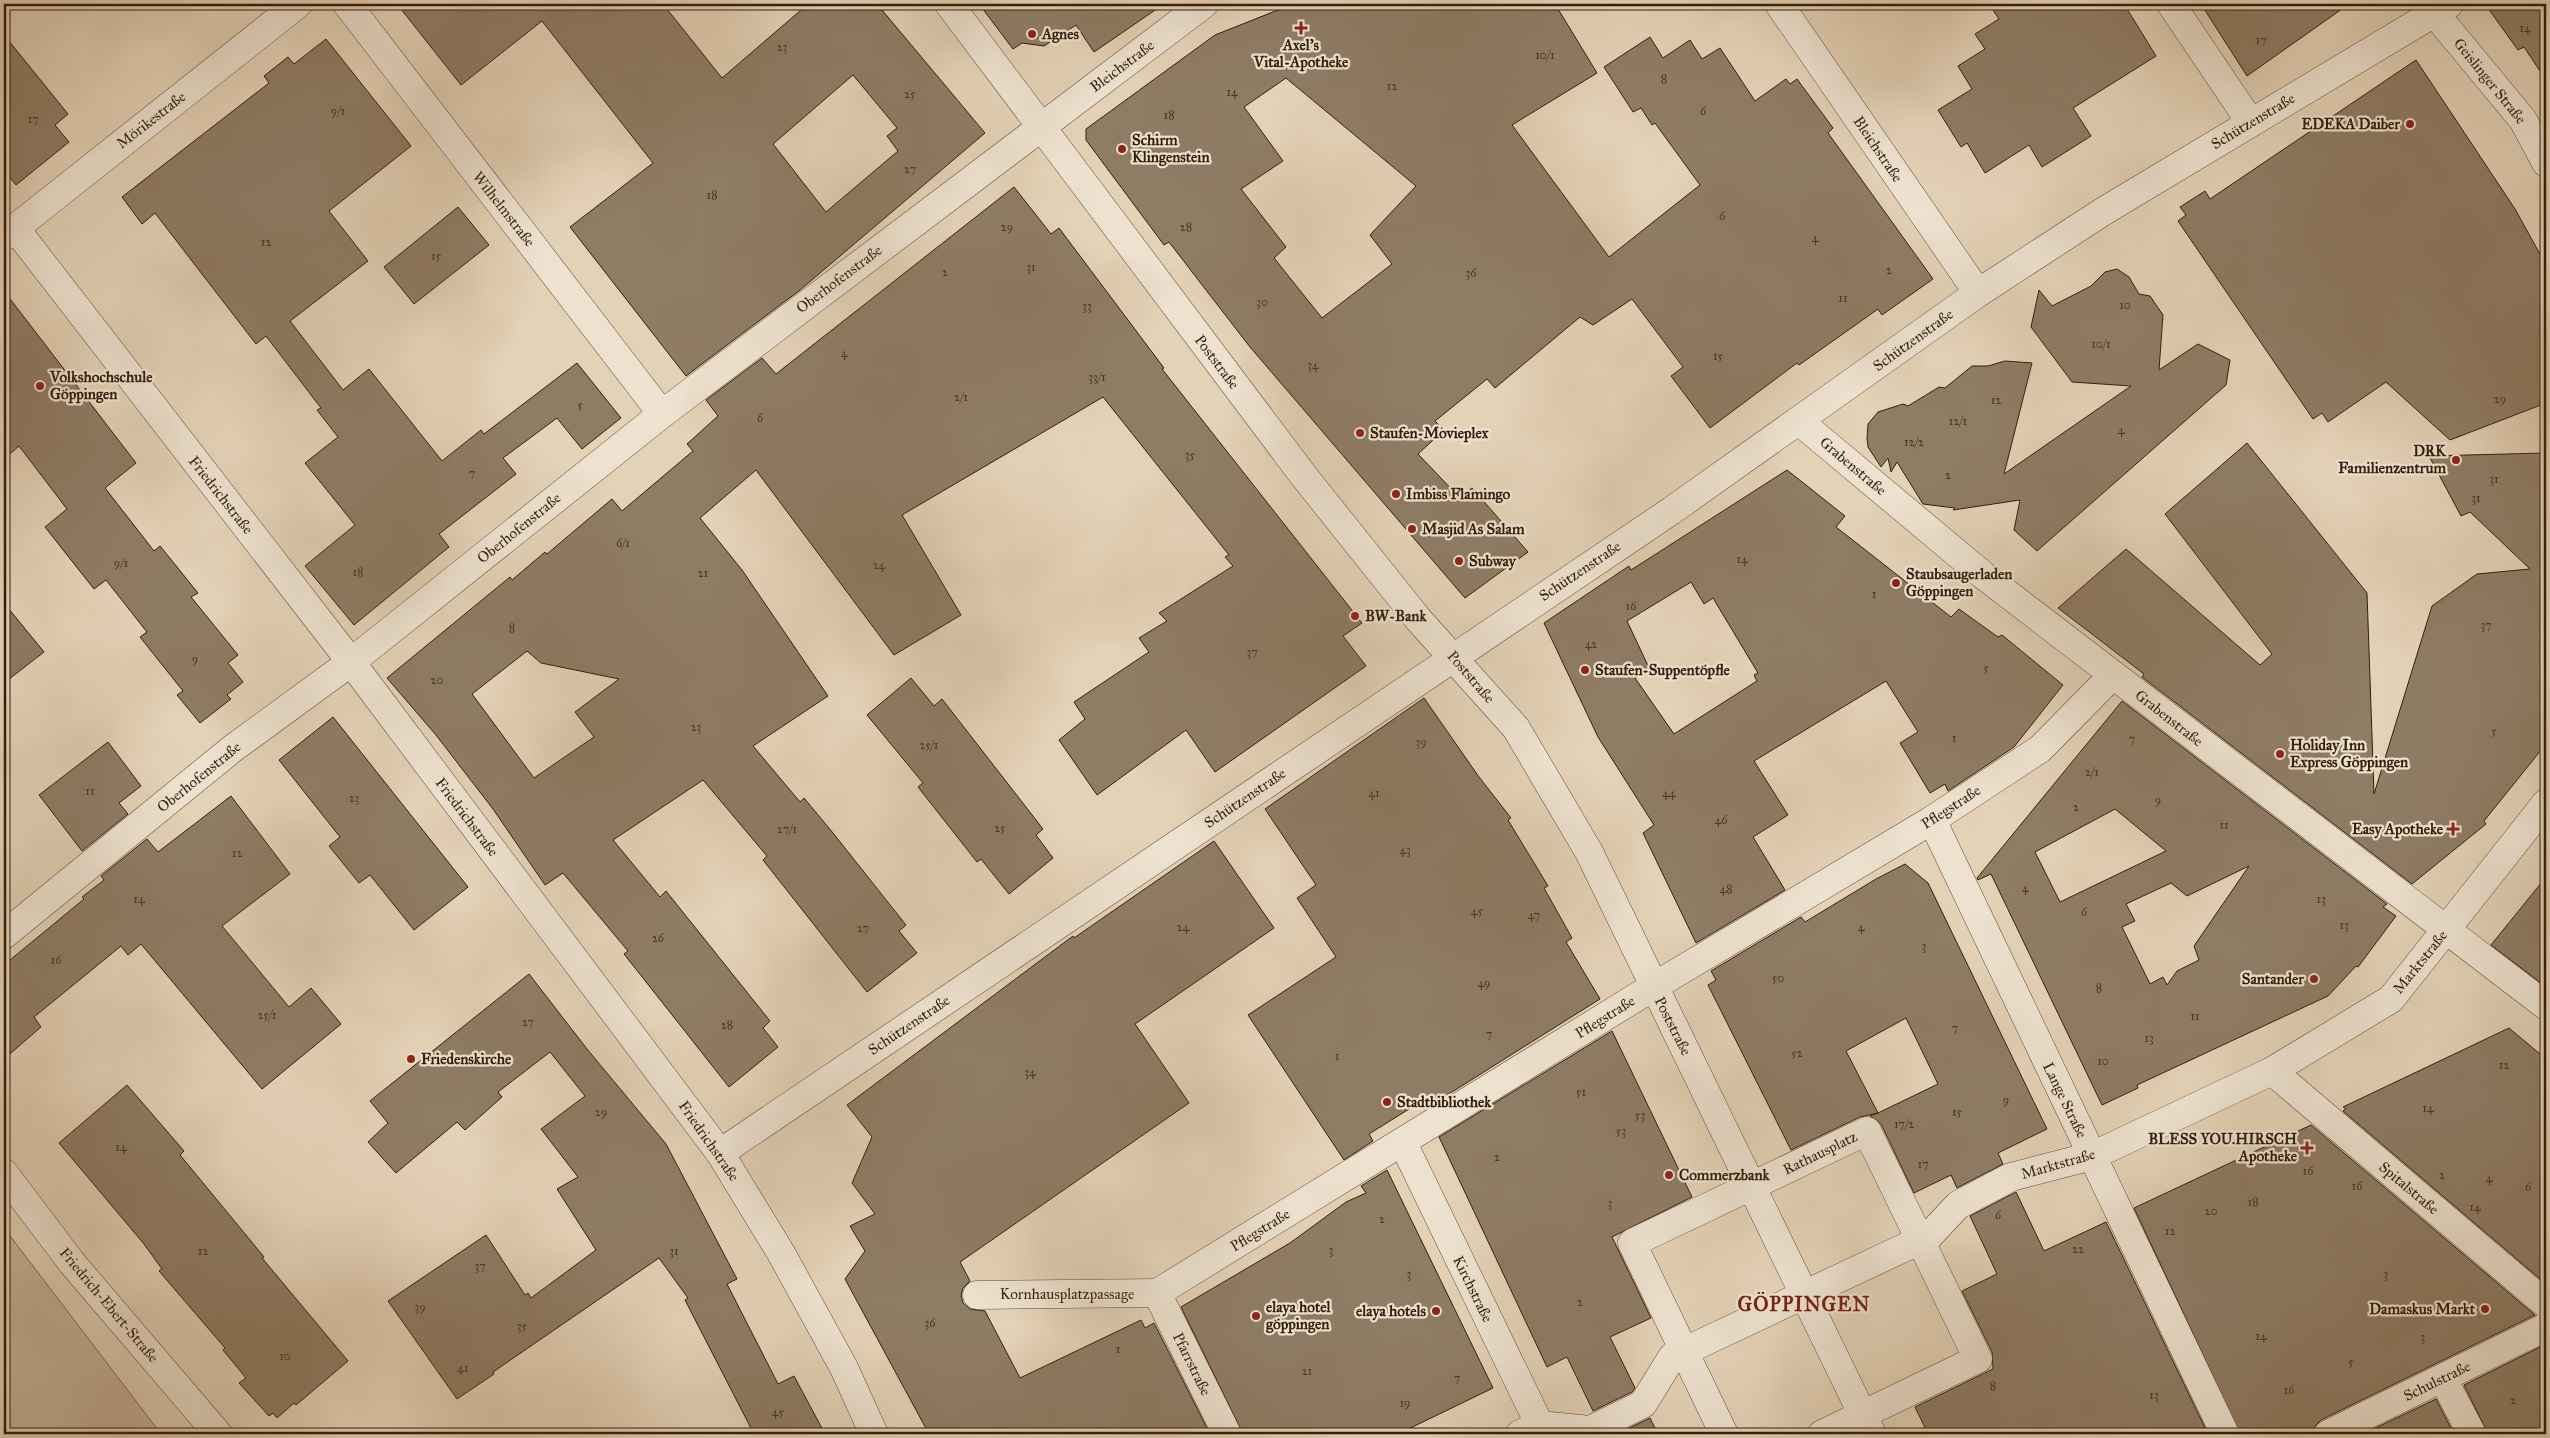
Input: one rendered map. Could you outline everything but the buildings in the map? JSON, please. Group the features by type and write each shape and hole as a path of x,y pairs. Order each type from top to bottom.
{"street":[{"name":"Mörikestraße","path":"9,232 298,4"},
{"name":"Wilhelmstraße","path":"347,4 662,414"},
{"name":"Poststraße","path":"948,4 1303,475 1418,618 1516,728 1589,852 1868,1426"},
{"name":"Bleichstraße","path":"1040,128 1204,4"},
{"name":"Bleichstraße","path":"1780,4 1978,293"},
{"path":"2171,4 2251,123"},
{"name":"Schützenstraße","path":"720,1153 1800,422 1978,293 2104,211 2251,123 2437,7"},
{"name":"Geislinger Straße","path":"2437,7 2523,120 2546,163"},
{"name":"Oberhofenstraße","path":"4,935 232,749 350,662 662,414 1040,128"},
{"name":"Friedrichstraße","path":"9,232 350,662 720,1153 781,1253 844,1368 874,1434"},
{"name":"Grabenstraße","path":"1800,422 1983,575 2546,1006"},
{"name":"Pflegstraße","path":"1157,1293 1403,1143 1653,987 1932,820 2040,749 2114,675"},
{"name":"Marktstraße","path":"1535,1431 1590,1430 1643,1404 1672,1356 1929,1236 1958,1205 2011,1177 2092,1156 2272,1071 2391,999 2546,803"},
{"name":"Lange Straße","path":"1932,820 2225,1434"},
{"name":"Spitalstraße","path":"2272,1071 2546,1304"},
{"name":"Rathausplatz","path":"1724,1434 1632,1243 1868,1130 1978,1360 1868,1426 1822,1434"},
{"name":"Kirchstraße","path":"1403,1143 1535,1431"},
{"name":"Friedrich-Ebert-Straße","path":"4,1173 72,1263 218,1434"},
{"name":"Kornhausplatzpassage","path":"977,1294 1157,1293"},
{"name":"Pfarrstraße","path":"1157,1293 1227,1434"},
{"name":"Schulstraße","path":"2328,1434 2546,1327"},
{"path":"2443,1379 2472,1434"}],"shaded area":[{"path":"4,1228 161,1434 4,1434"}],"place":[{"name":"Axel's Vital-Apotheke","path":"1301,28"},
{"name":"Agnes","path":"1032,34"},
{"name":"EDEKA Daiber","path":"2410,124"},
{"name":"Schirm Klingenstein","path":"1122,149"},
{"name":"Volkshochschule Göppingen","path":"40,386"},
{"name":"Staufen-Movieplex","path":"1360,433"},
{"name":"DRK Familienzentrum","path":"2456,460"},
{"name":"Imbiss Flamingo","path":"1396,494"},
{"name":"Masjid As Salam","path":"1412,529"},
{"name":"Subway","path":"1459,561"},
{"name":"Staubsaugerladen Göppingen","path":"1896,583"},
{"name":"BW-Bank","path":"1355,616"},
{"name":"Staufen-Suppentöpfle","path":"1585,670"},
{"name":"Holiday Inn Express Göppingen","path":"2280,754"},
{"name":"Easy Apotheke","path":"2453,829"},
{"name":"Santander","path":"2314,979"},
{"name":"Friedenskirche","path":"411,1059"},
{"name":"Stadtbibliothek","path":"1387,1102"},
{"name":"BLESS YOU.HIRSCH Apotheke","path":"2307,1148"},
{"name":"Commerzbank","path":"1669,1175"},
{"name":"Damaskus Markt","path":"2485,1309"},
{"name":"elaya hotels","path":"1436,1311"},
{"name":"elaya hotel göppingen","path":"1256,1316"}],"district":[{"name":"GÖPPINGEN","path":"1804,1304"}]}
